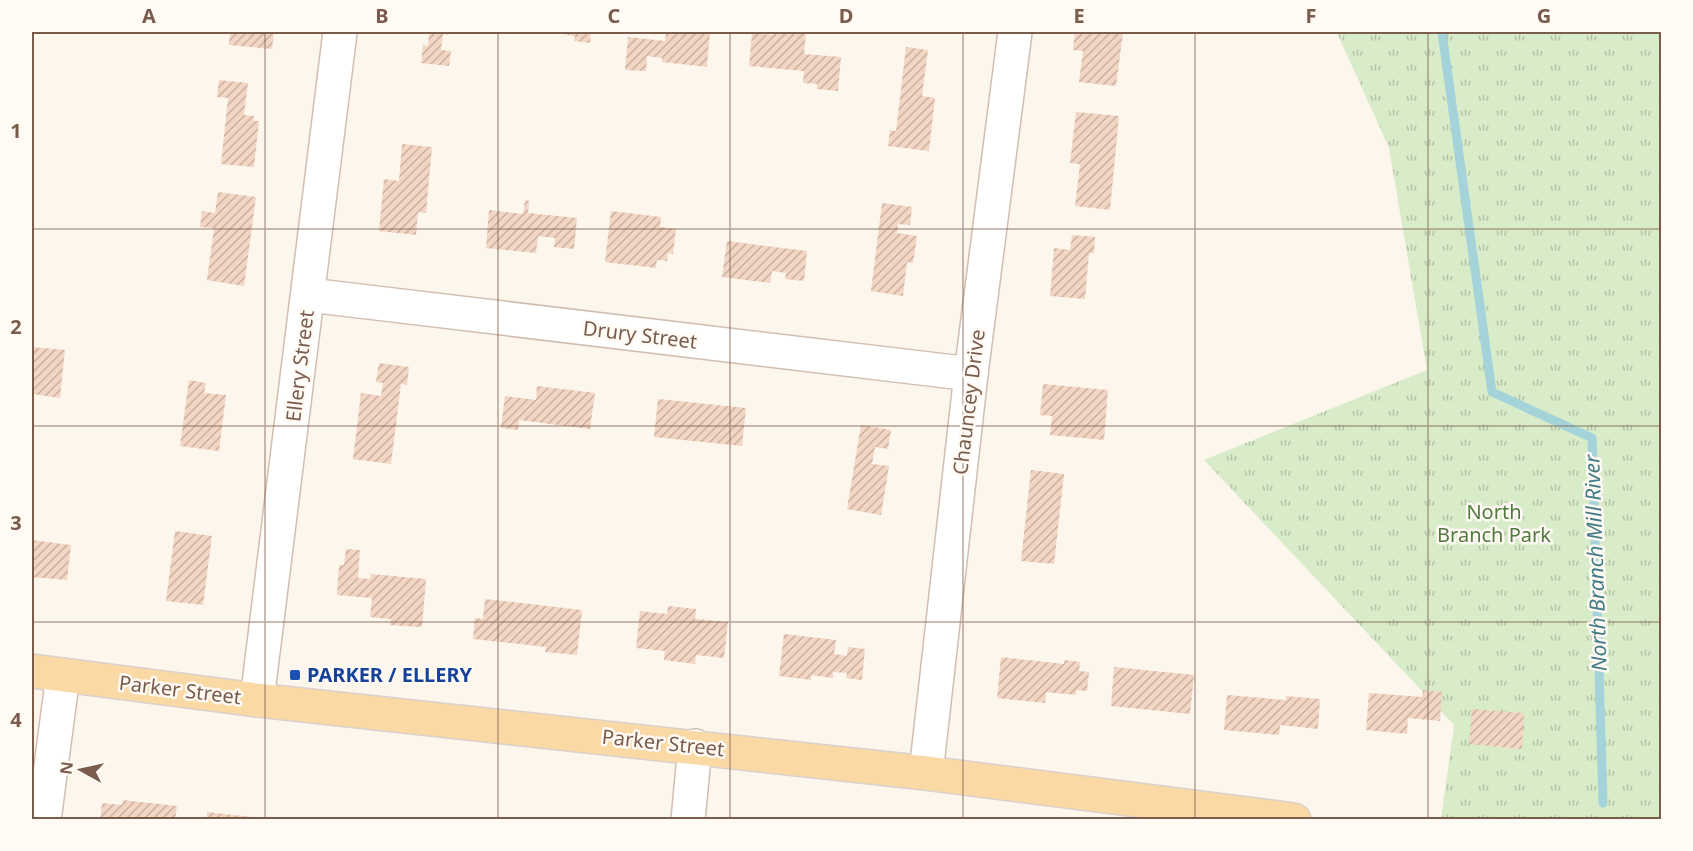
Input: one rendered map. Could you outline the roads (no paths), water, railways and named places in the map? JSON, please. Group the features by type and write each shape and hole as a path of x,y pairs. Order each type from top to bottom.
{"main road":[{"name":"Parker Street","path":"32,671 257,700 926,773 1294,819"}],"street":[{"name":"Ellery Street","path":"257,700 340,32"},
{"name":"Chauncey Drive","path":"926,773 971,374 1015,32"},
{"name":"Drury Street","path":"309,295 971,374"},
{"path":"44,819 63,675"},
{"path":"688,819 695,746"}],"waterway":[{"name":"North Branch Mill River","path":"1442,32 1492,392 1592,438 1603,803"}],"place":[{"name":"PARKER / ELLERY","path":"295,675"}],"park label":[{"name":"North Branch Park","path":"1494,524"}]}
